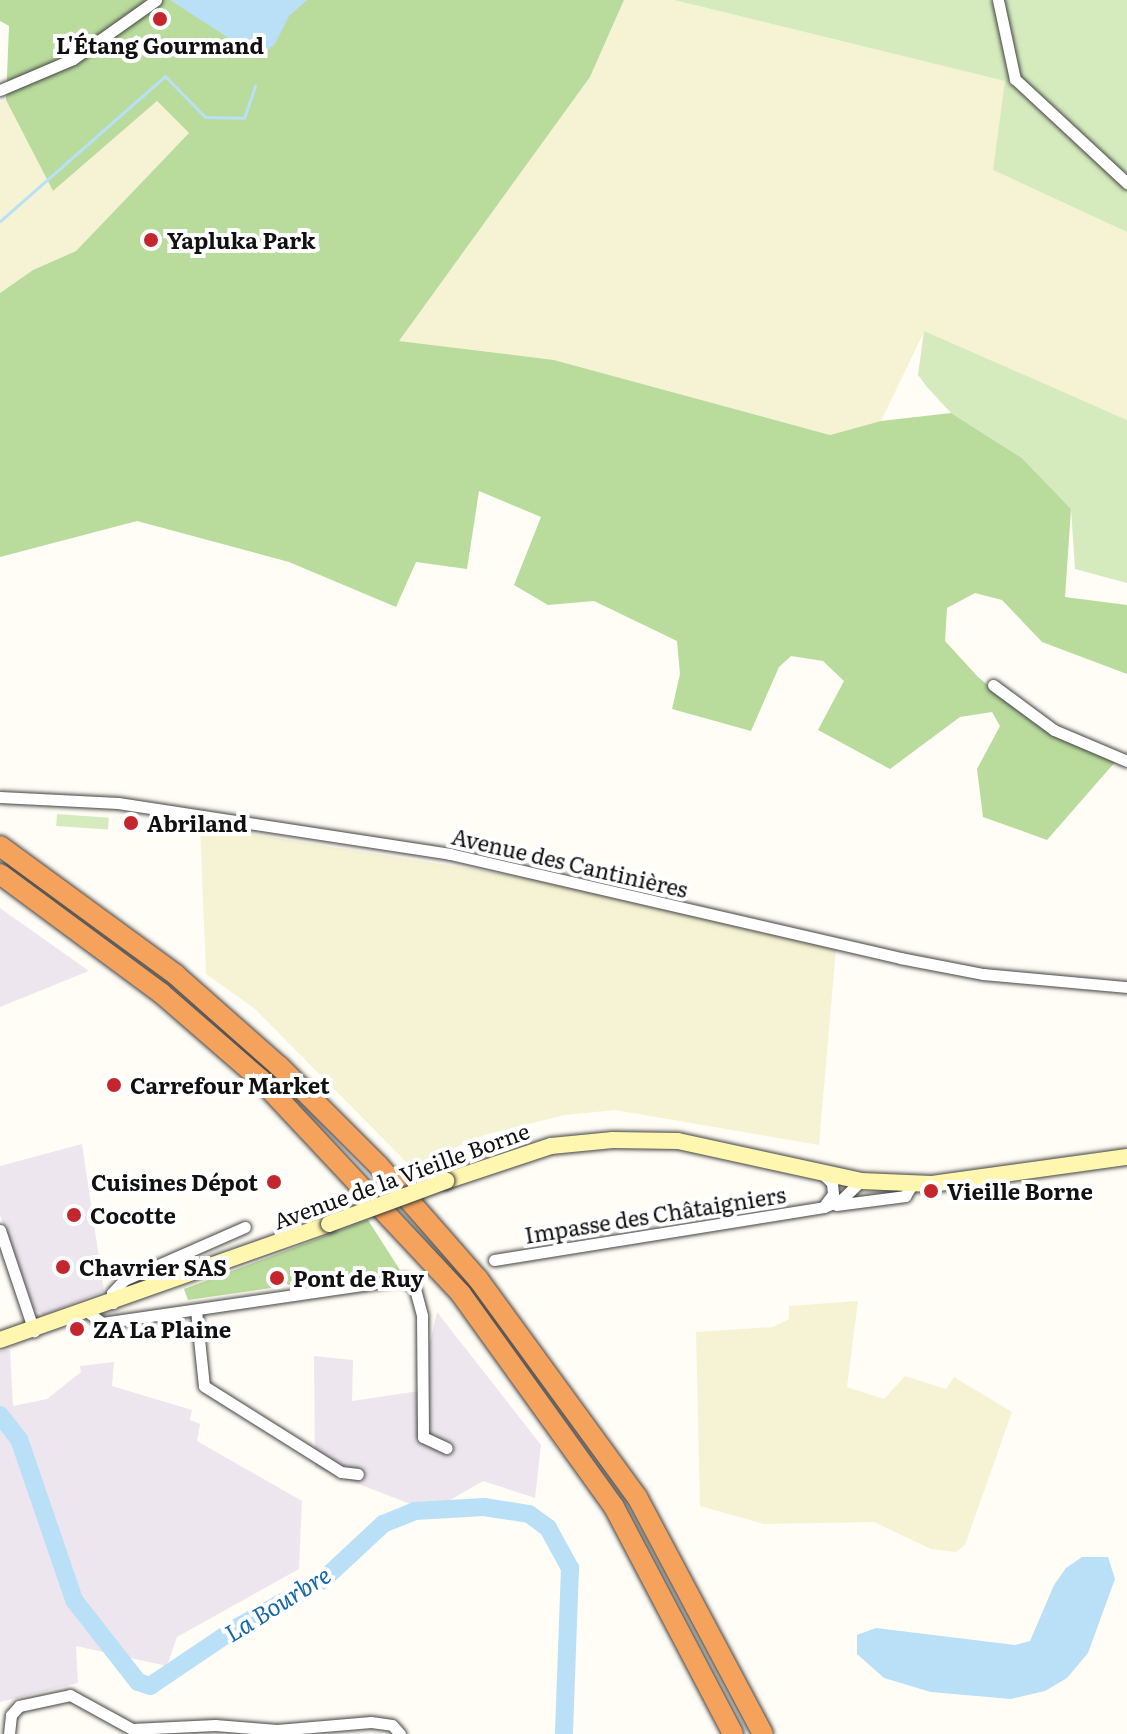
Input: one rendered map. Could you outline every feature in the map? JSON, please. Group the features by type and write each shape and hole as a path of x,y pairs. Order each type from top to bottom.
{"highway":[{"path":"0,846 176,975 279,1066 379,1166 478,1279 637,1497 763,1734"},
{"path":"0,874 148,983 260,1079 461,1294 614,1507 733,1734"}],"main road":[{"name":"Avenue de la Vieille Borne","path":"0,1340 88,1312 446,1181 551,1146 613,1140 678,1141 861,1181 913,1183 961,1183 1127,1157"}],"street":[{"path":"0,90 73,59 156,0"},
{"path":"998,0 1015,79 1127,183"},
{"path":"993,685 1054,730 1127,761"},
{"name":"Avenue des Cantinières","path":"0,797 118,803 450,854 887,956 983,974 1127,987"},
{"path":"820,1171 832,1183 833,1194 824,1207"},
{"name":"Impasse des Châtaigniers","path":"494,1260 824,1207 841,1200 861,1181"},
{"path":"824,1207 905,1196 913,1183"},
{"path":"113,1303 112,1293 124,1280 245,1227"},
{"path":"0,1230 34,1331"},
{"path":"88,1312 102,1323 405,1279 415,1289 422,1316 423,1437 447,1448"},
{"path":"196,1310 204,1386 341,1472 358,1474"},
{"path":"9,1734 11,1715 19,1706 70,1695 132,1729 215,1725 277,1730 371,1722 392,1725 400,1734"}],"shaded area":[{"path":"624,0 674,0 1006,81 993,170 1127,232 1127,420 924,332 881,421 830,435 554,360 399,341 590,77"},
{"path":"6,100 53,191 157,101 189,133 76,251 33,270 0,293 0,102"},
{"path":"200,826 529,878 836,949 819,1145 615,1110 565,1115 484,1135 411,1167 255,1009 206,974"},
{"path":"0,908 89,971 0,1007"},
{"path":"82,1144 104,1291 44,1315 34,1309 0,1215 0,1166"},
{"path":"858,1301 847,1387 884,1399 905,1376 946,1389 954,1377 1012,1412 965,1545 956,1552 931,1549 874,1522 764,1524 700,1506 696,1332 773,1327 789,1319 789,1306"},
{"path":"437,1312 541,1445 535,1498 483,1481 438,1507 418,1507 315,1467 314,1356 353,1360 352,1401 419,1391"},
{"path":"10,1350 13,1406 47,1399 81,1372 80,1366 114,1362 112,1386 192,1410 190,1420 200,1424 197,1441 302,1501 299,1569 177,1637 167,1666 76,1646 78,1683 0,1702 0,1351"}],"green space":[{"path":"0,0 624,0 590,77 399,341 554,360 830,435 881,421 951,413 1022,458 1071,509 1065,597 1127,605 1127,674 1042,642 1002,600 975,593 947,608 945,641 978,677 1037,725 1116,761 1047,840 983,817 977,769 1000,726 992,712 960,717 890,769 818,730 844,681 823,661 791,656 779,667 751,731 672,709 680,674 677,641 594,601 548,605 514,585 541,517 479,491 467,569 416,562 396,607 289,562 137,521 0,557 0,293 33,270 76,251 189,133 157,101 53,191 6,100 9,26 0,21"},
{"path":"674,0 1127,0 1127,232 993,170 1005,81"},
{"path":"924,331 1127,420 1127,583 1075,569 1071,509 1022,458 951,413 927,387 918,375"},
{"path":"57,814 109,818 108,830 56,826"},
{"path":"368,1220 400,1270 288,1285 279,1273 271,1276 271,1288 188,1300 184,1289"}],"water":[{"path":"170,0 307,0 289,16 275,44 258,57"},
{"path":"1082,1557 1108,1557 1115,1579 1088,1653 1067,1678 1045,1691 1011,1699 931,1692 884,1678 857,1654 857,1635 876,1628 1015,1645 1030,1641 1054,1585 1066,1568"}],"waterway":[{"path":"0,221 165,76 205,117 244,118 255,86"},
{"name":"La Bourbre","path":"0,1415 19,1439 74,1600 138,1682 150,1686 236,1628 323,1580 383,1524 415,1511 484,1507 529,1514 548,1528 570,1568 564,1734"}],"place":[{"name":"L'Étang Gourmand","path":"160,19"},
{"name":"Yapluka Park","path":"151,240"},
{"name":"Abriland","path":"131,823"},
{"name":"Carrefour Market","path":"114,1085"},
{"name":"Cuisines Dépot","path":"274,1182"},
{"name":"Vieille Borne","path":"931,1191"},
{"name":"Cocotte","path":"74,1215"},
{"name":"Chavrier SAS","path":"63,1267"},
{"name":"Pont de Ruy","path":"277,1278"},
{"name":"ZA La Plaine","path":"77,1329"}]}
